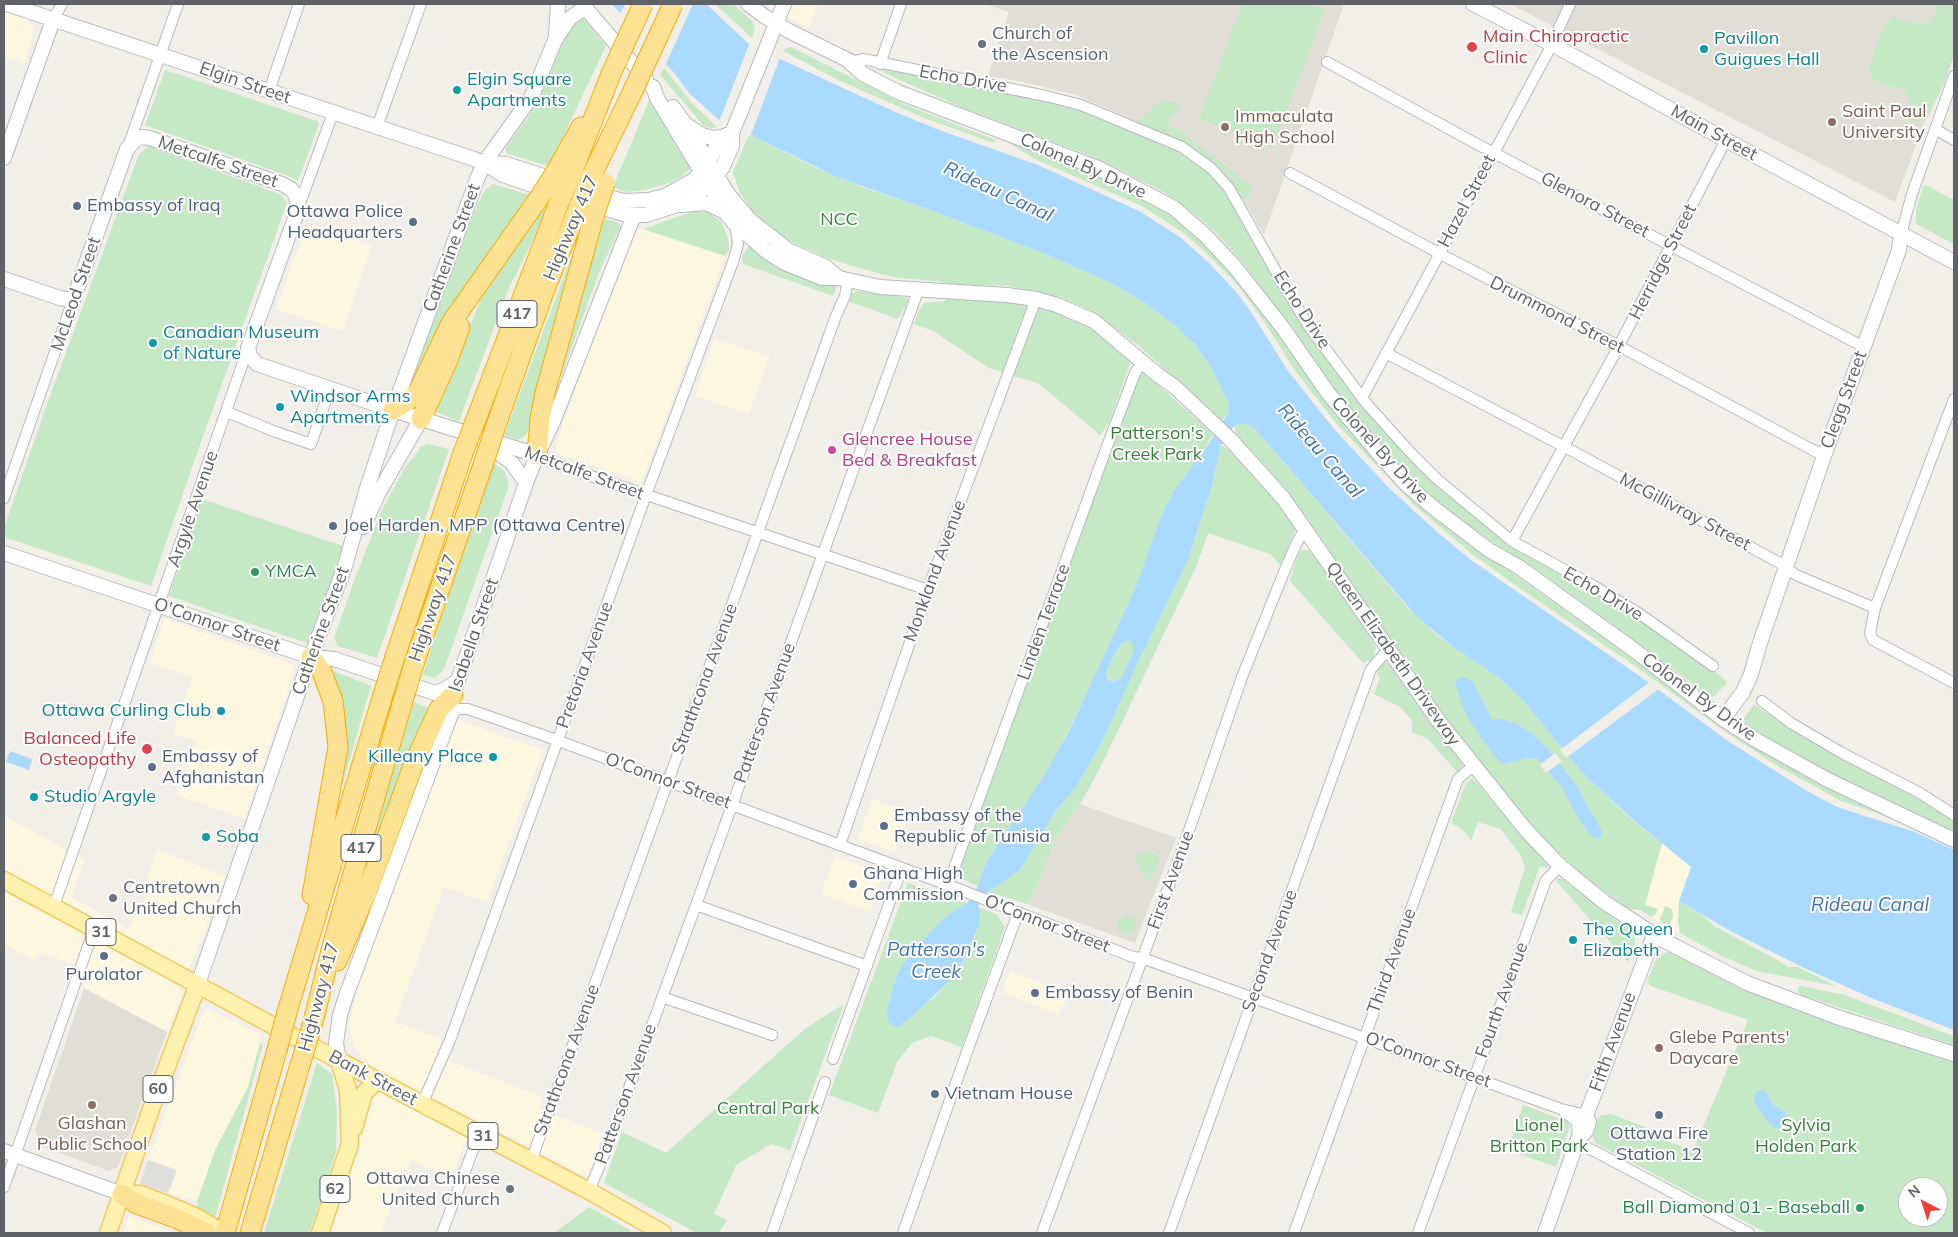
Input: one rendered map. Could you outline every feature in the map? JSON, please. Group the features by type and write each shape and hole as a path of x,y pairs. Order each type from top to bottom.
{"highway":[{"name":"417","path":"225,1230 287,1012 382,698 463,453 477,430 558,205 565,171 644,4"},
{"path":"537,455 540,418 545,393 586,214 631,95 673,4"},
{"path":"394,410 419,390 443,338 464,306 539,198 565,171"},
{"name":"Highway 417","path":"250,1233 312,1026 335,937 414,664 495,428 546,289 586,214"},
{"path":"421,419 448,360 459,331 464,306"},
{"path":"301,968 338,747 333,700 322,672 311,657"},
{"path":"321,993 346,944 413,766 439,709 455,688"},
{"path":"122,1194 138,1204 178,1219 207,1233"}],"main road":[{"name":"Elgin Street","path":"7,4 484,163 503,175 605,209 634,215 659,212 678,205 713,181"},
{"path":"555,40 558,4"},
{"name":"Colonel By Drive","path":"748,4 776,24 849,62 863,74 898,92 1098,168 1174,208 1206,236 1235,268 1283,328 1328,393 1406,484 1435,510 1489,550 1520,567 1723,718 1756,740 1828,780 1954,840"},
{"path":"705,166 727,135 784,4"},
{"name":"Main Street","path":"1473,4 1552,44 1954,262"},
{"path":"555,40 570,18 584,6"},
{"name":"Queen Elizabeth Driveway","path":"584,6 686,124 726,213 735,224 766,251 785,263 822,278 844,280 880,288 1007,295 1036,299 1057,305 1094,321 1175,387 1230,439 1283,498 1468,770 1560,866 1604,902 1654,935 1746,983 1837,1017 1954,1054"},
{"path":"4,158 53,20"},
{"name":"Catherine Street","path":"108,1233 151,1109 198,984 311,657 345,566 367,488 394,410 484,163 532,96 555,40"},
{"name":"Queen Elizabeth Driveway","path":"653,87 657,98 705,166"},
{"path":"686,124 702,135 712,138 727,135"},
{"path":"713,181 732,146 727,135"},
{"name":"Metcalfe Street","path":"127,149 136,139 142,137 150,138 282,184 294,191 298,210"},
{"name":"McLeod Street","path":"73,300 127,149"},
{"name":"Elgin Street","path":"484,163 506,164 612,199 624,201 648,200 665,196 684,186 705,166"},
{"name":"Queen Elizabeth Driveway","path":"713,181 766,234 788,250 826,267 844,280"},
{"path":"678,205 706,204 726,213"},
{"name":"Argyle Avenue","path":"248,348 298,210"},
{"name":"Isabella Street","path":"339,1060 336,1043 340,1015 451,714 455,688 526,483 553,422 634,215"},
{"name":"Clegg Street","path":"1723,718 1747,684 1824,456 1899,250 1901,234"},
{"path":"4,279 60,298 73,300"},
{"name":"Metcalfe Street","path":"248,348 250,356 257,364 421,419 477,430 537,455"},
{"path":"345,566 378,494 421,419"},
{"path":"477,430 512,463 526,483"},
{"name":"O'Connor Street","path":"4,553 311,657 334,659 435,692 455,688"},
{"name":"Bank Street","path":"4,880 281,1030 589,1191 644,1228 663,1233"},
{"name":"Fifth Avenue","path":"1545,1233 1578,1141 1586,1130 1588,1124 1586,1115 1654,935"},
{"name":"62","path":"320,1233 350,1144 348,1090 339,1060"},
{"path":"350,1144 364,1093 378,1080"},
{"path":"9,1153 122,1194 140,1194 225,1230"}],"street":[{"path":"53,20 62,4"},
{"name":"McLeod Street","path":"127,149 178,4"},
{"path":"269,91 299,4"},
{"path":"377,127 421,4"},
{"path":"880,64 901,4"},
{"name":"Hazel Street","path":"1362,398 1552,44 1570,4"},
{"name":"Echo Drive","path":"849,62 863,59 880,64 1011,88 1088,108 1182,147 1212,169 1229,188 1308,325 1362,398 1411,454 1437,479 1512,541 1594,586 1640,614 1713,666"},
{"name":"Glenora Street","path":"1327,62 1493,152 1864,346"},
{"name":"Clegg Street","path":"1901,234 1912,194 1954,76"},
{"name":"Argyle Avenue","path":"298,210 333,113"},
{"path":"1935,130 1954,140"},
{"name":"Herridge Street","path":"1512,541 1619,346 1726,140"},
{"name":"Drummond Street","path":"1290,173 1824,456"},
{"name":"Pretoria Avenue","path":"422,1104 450,1040 646,495 734,259 738,244 735,224"},
{"name":"Strathcona Avenue","path":"530,1161 836,316 845,296 844,280"},
{"name":"Patterson Avenue","path":"589,1191 610,1140 696,905 918,291"},
{"name":"Monkland Avenue","path":"840,845 928,590 1036,299"},
{"name":"McLeod Street","path":"4,498 73,300"},
{"name":"Argyle Avenue","path":"54,906 160,606 248,348"},
{"name":"McGillivray Street","path":"1386,353 1565,447 1796,575 1875,608"},
{"name":"Linden Terrace","path":"948,885 1135,373 1143,361"},
{"path":"227,412 311,444 330,389"},
{"path":"1954,399 1875,608 1870,633 1873,640 1954,683"},
{"name":"Metcalfe Street","path":"537,455 550,462 928,590"},
{"name":"First Avenue","path":"1042,1233 1185,842 1242,677 1284,572 1296,544 1305,529"},
{"name":"Second Avenue","path":"1169,1233 1371,669 1388,650"},
{"path":"1762,701 1786,720 1842,753 1920,793 1954,815"},
{"name":"O'Connor Street","path":"451,714 459,709 468,709 558,740 948,885 1133,957 1142,958 1561,1109 1586,1115"},
{"name":"Third Avenue","path":"1294,1233 1458,779 1468,770"},
{"name":"Fourth Avenue","path":"1418,1233 1546,880 1560,866"},
{"path":"833,1059 902,868"},
{"path":"696,905 867,966"},
{"path":"903,1233 1018,913"},
{"path":"4,1187 9,1153 94,929"},
{"path":"662,997 772,1035"},
{"path":"772,1233 825,1082"},
{"name":"O'Connor Street","path":"1561,1109 1577,1122 1578,1141"},
{"path":"442,1233 479,1134"},
{"path":"1578,1141 1749,1233"}],"shaded area":[{"path":"4,4 36,4 28,22 35,28 24,64 4,56"},
{"path":"764,4 818,4 809,28"},
{"name":"Immaculata High School","path":"985,4 1344,4 1264,235 1231,179 1177,139 1076,95 1024,82 988,76 1009,12"},
{"name":"Saint Paul University","path":"1510,4 1954,4 1954,42 1895,202"},
{"path":"307,224 372,246 343,331 276,309"},
{"path":"633,229 643,229 725,256 642,482 559,454 556,449 556,443"},
{"path":"714,338 769,357 749,414 695,396"},
{"path":"164,619 292,664 295,669 245,819 177,795 196,741 173,734 192,677 150,663"},
{"path":"456,719 543,750 487,902 444,887 395,1022 441,1039 436,1056 543,1097 539,1108 603,1134 587,1178 475,1118 451,1178 412,1160 403,1174 381,1233 330,1233 374,1098 374,1068 354,1046 349,1025 358,989"},
{"name":"Embassy of the Republic of Tunisia","path":"872,799 910,813 895,852 858,839"},
{"path":"1080,804 1176,838 1135,943 1027,904 1041,878 1055,839"},
{"path":"4,816 85,860 71,897 128,929 148,895 144,890 157,849 226,877 180,988 183,993 167,1032 84,988 89,973 72,964 39,953 34,960 4,944"},
{"path":"1662,843 1692,868 1679,901 1678,922 1680,933 1651,917 1655,915 1645,905"},
{"name":"Ghana High Commission","path":"835,856 884,874 870,912 821,894"},
{"name":"Embassy of Benin","path":"1011,971 1068,994 1059,1015 1002,992"},
{"name":"Glashan Public School","path":"84,988 167,1032 118,1167 109,1171 43,1147 35,1131"},
{"path":"205,1008 262,1035 248,1087 216,1148 197,1201 168,1193 177,1170 148,1160"},
{"path":"148,1160 177,1170 168,1193 140,1184"},
{"path":"129,1216 175,1233 123,1233"}],"green space":[{"path":"715,4 733,4 751,20 755,26 752,38"},
{"path":"1242,4 1307,4 1325,10 1273,147 1199,119"},
{"path":"1933,4 1954,4 1954,55 1944,84 1927,119 1916,122 1909,121 1913,109 1905,92 1900,88 1876,81 1871,76 1870,64 1875,45 1889,20 1894,16 1912,23 1925,24 1935,15 1937,10"},
{"path":"579,18 584,19 606,46 549,166 508,154 505,150 507,146 529,116 544,88 568,30"},
{"path":"791,47 906,105 996,140 994,143 924,118 836,79 783,51"},
{"path":"879,67 1059,100 1132,128 1159,101 1177,103 1179,108 1168,121 1170,127 1176,128 1251,186 1251,194 1244,199 1228,196 1285,298 1327,359 1410,460 1442,490 1516,550 1622,608 1683,648 1727,683 1711,697 1535,568 1449,512 1422,489 1387,452 1338,393 1244,264 1213,230 1183,205 1158,189 1091,156 966,109 893,77 878,69"},
{"path":"664,68 692,103 717,127 704,126 660,75"},
{"path":"165,70 317,121 319,124 298,181 145,125"},
{"path":"651,96 676,137 674,143 691,169 666,184 644,190 626,192 613,187"},
{"name":"NCC","path":"749,134 816,168 862,187 930,210 1043,253 1109,282 1142,301 1177,327 1196,346 1222,387 1229,404 1228,413 1221,421 1139,346 1096,314 1059,297 1009,286 951,284 899,278 829,259 794,243 769,227 755,214 739,191 733,172"},
{"path":"1007,138 1065,160 1109,180 1160,206 1190,228 1218,256 1398,485 1438,520 1656,675 1903,822 1841,801 1774,764 1472,554 1413,504 1336,423 1296,372 1265,323 1237,284 1185,234 1142,206 1033,158 1006,141"},
{"path":"149,146 282,195 287,203 151,586 7,538 4,533 4,528 47,404 139,154"},
{"path":"493,184 529,195 419,375 414,374 475,210 485,190"},
{"path":"1924,184 1954,200 1954,244 1916,224 1916,208"},
{"path":"547,209 510,285 459,421 436,412 437,404 490,278 539,210"},
{"path":"691,212 707,212 721,221 728,238 729,250 725,256 643,229"},
{"path":"604,218 619,223 621,226 600,270 561,377 558,375 593,248"},
{"path":"577,242 581,243 527,433 518,440 504,435"},
{"path":"748,247 812,278 837,286 833,296 743,264 742,257"},
{"path":"857,291 908,298 909,301 898,319 850,302 851,294"},
{"path":"981,297 1029,305 1010,360 1002,372 989,368 933,331 914,324 918,312 924,303 945,301 947,298"},
{"path":"1041,307 1066,314 1096,330 1128,356 1130,364 1109,423 1100,435 1038,383 1013,376 1037,309"},
{"name":"Patterson's Creek Park","path":"1145,373 1213,434 1152,547 1106,654 1059,750 992,853 984,867 978,886 962,879 959,872 1116,435 1138,378 1141,374"},
{"path":"1248,424 1256,430 1408,608 1438,636 1498,677 1522,699 1583,774 1631,819 1662,843 1645,905 1658,909 1655,915 1651,917 1640,910 1629,909 1624,906 1584,876 1525,819 1424,691 1324,543 1292,500 1269,470 1237,436 1234,426"},
{"path":"428,444 449,449 377,658 338,646 334,638 382,510 404,469 421,447"},
{"name":"Patterson's Creek Park","path":"1221,445 1230,450 1250,470 1278,502 1296,528 1281,566 1270,554 1208,533 1196,567 1099,770 1080,804 1055,839 1041,878 1027,904 988,892 1020,870 1056,811 1078,784 1102,742 1137,662 1188,560 1211,489"},
{"path":"493,463 503,469 508,480 508,489 444,669 436,677 429,677 423,674"},
{"name":"YMCA","path":"202,499 343,546 310,644 169,596"},
{"path":"1302,550 1312,550 1346,598 1376,647 1373,659 1363,663 1291,582 1299,552"},
{"path":"1127,640 1133,642 1133,652 1122,677 1114,682 1108,680 1106,673 1111,661 1120,645"},
{"path":"1385,661 1390,665 1463,765 1457,772 1427,738 1412,733 1412,720 1400,707 1374,694 1380,678 1377,674 1381,664"},
{"path":"333,671 371,686 330,828 329,673"},
{"path":"414,702 431,709 357,893 400,743"},
{"path":"1754,705 1797,732 1954,819 1954,831 1841,779 1789,751 1745,723 1744,718"},
{"path":"1472,778 1548,865 1548,868 1540,866 1522,915 1511,912 1525,867 1521,856 1501,829 1478,822 1471,840 1463,830 1451,823 1466,783"},
{"path":"1145,852 1160,858 1149,880 1144,877 1136,860 1140,854"},
{"path":"1558,878 1562,879 1634,934 1635,942 1628,962 1556,881"},
{"path":"908,883 967,903 961,907 896,978 888,1005 898,1026 939,993 961,966 976,935 978,907 996,914 1005,927 962,1047 931,1036 912,1043 897,1062 878,1113 829,1095"},
{"path":"1679,901 1702,915 1714,926 1788,967 1798,967 1836,986 1756,971 1720,955 1680,933 1678,922"},
{"path":"1665,906 1672,909 1673,917 1669,925 1662,923 1660,920"},
{"path":"1123,916 1131,916 1136,921 1134,932 1123,934 1118,929 1118,921"},
{"name":"Sylvia Holden Park","path":"1670,950 1954,1059 1954,1233 1767,1233 1595,1143 1592,1134 1599,1116 1611,1114 1655,1131 1657,1137 1693,1151 1748,1020 1651,986 1647,982 1656,959"},
{"path":"1798,987 1845,995 1954,1036 1954,1045 1801,995"},
{"name":"Central Park","path":"844,1004 790,1150 771,1144 736,1165 714,1214 727,1220 719,1233 697,1233 604,1183 622,1132 666,1153 806,1028"},
{"path":"260,1043 263,1044 215,1218 198,1208 197,1201 216,1148 248,1087"},
{"path":"317,1063 332,1074 337,1111 336,1152 322,1197 309,1233 264,1233"},
{"name":"Lionel Britton Park","path":"1523,1105 1567,1121 1570,1126 1556,1167 1508,1150"},
{"path":"589,1207 630,1230 630,1233 554,1233"}],"water":[{"name":"Rideau Canal","path":"612,4 706,4 750,45 895,112 1038,165 1141,212 1181,238 1209,263 1236,292 1249,309 1288,371 1334,429 1388,487 1471,560 1641,677 1728,741 1807,791 1837,807 1915,832 1954,850 1954,1030 1874,999 1804,968 1734,933 1679,901 1691,867 1630,817 1583,774 1522,699 1498,677 1452,646 1417,617 1256,430 1248,424 1234,426 1221,445 1211,489 1188,560 1138,662 1102,742 1078,784 1056,811 1020,870 988,892 978,907 980,915 979,924 970,950 952,979 898,1027 890,1024 887,1019 888,1005 902,965 934,928 953,911 967,903 978,886 984,867 992,853 1043,777 1069,731 1135,589 1163,512 1175,489 1206,448 1228,413 1229,404 1211,367 1196,346 1177,327 1142,301 1109,282 1043,253 839,178 718,119 689,93 675,74","holes":["1127,640 1133,643 1133,652 1122,677 1114,682 1108,680 1106,673 1120,645"]},
{"path":"1464,677 1472,681 1491,719 1501,719 1514,723 1532,733 1549,750 1579,789 1602,832 1600,839 1589,834 1578,818 1562,787 1538,759 1529,758 1503,764 1494,756 1469,720 1462,705 1455,683 1458,679"},
{"path":"10,751 32,759 29,770 6,762"},
{"path":"1762,1090 1766,1092 1773,1105 1785,1111 1787,1120 1782,1127 1771,1126 1754,1102 1755,1093"}],"pier":[{"path":"625,4 693,4 665,66 619,16"},
{"path":"750,42 781,55 750,137 719,122"},
{"path":"1651,681 1660,688 1566,758 1560,750"},
{"path":"1555,753 1562,761 1546,773 1540,765"}],"place":[{"name":"Church of the Ascension","path":"982,44"},
{"name":"Main Chiropractic Clinic","path":"1472,47"},
{"name":"Pavillon Guigues Hall","path":"1704,49"},
{"name":"Elgin Square Apartments","path":"457,90"},
{"name":"Saint Paul University","path":"1832,122"},
{"name":"Immaculata High School","path":"1225,127"},
{"name":"Embassy of Iraq","path":"77,206"},
{"name":"Ottawa Police Headquarters","path":"413,222"},
{"name":"Canadian Museum of Nature","path":"153,343"},
{"name":"Windsor Arms Apartments","path":"280,407"},
{"name":"Glencree House Bed & Breakfast","path":"832,450"},
{"name":"Joel Harden, MPP (Ottawa Centre)","path":"333,526"},
{"name":"YMCA","path":"255,572"},
{"name":"Ottawa Curling Club","path":"221,711"},
{"name":"Balanced Life Osteopathy","path":"147,749"},
{"name":"Killeany Place","path":"493,757"},
{"name":"Embassy of Afghanistan","path":"152,767"},
{"name":"Studio Argyle","path":"34,797"},
{"name":"Embassy of the Republic of Tunisia","path":"884,826"},
{"name":"Soba","path":"206,837"},
{"name":"Ghana High Commission","path":"853,884"},
{"name":"Centretown United Church","path":"113,898"},
{"name":"The Queen Elizabeth","path":"1573,940"},
{"name":"Purolator","path":"104,956"},
{"name":"Embassy of Benin","path":"1035,993"},
{"name":"Glebe Parents' Daycare","path":"1659,1048"},
{"name":"Vietnam House","path":"935,1094"},
{"name":"Glashan Public School","path":"92,1105"},
{"name":"Ottawa Fire Station 12","path":"1659,1115"},
{"name":"Ottawa Chinese United Church","path":"510,1189"},
{"name":"Ball Diamond 01 - Baseball","path":"1860,1208"}],"water label":[{"name":"Patterson's Creek","path":"936,961"}]}
